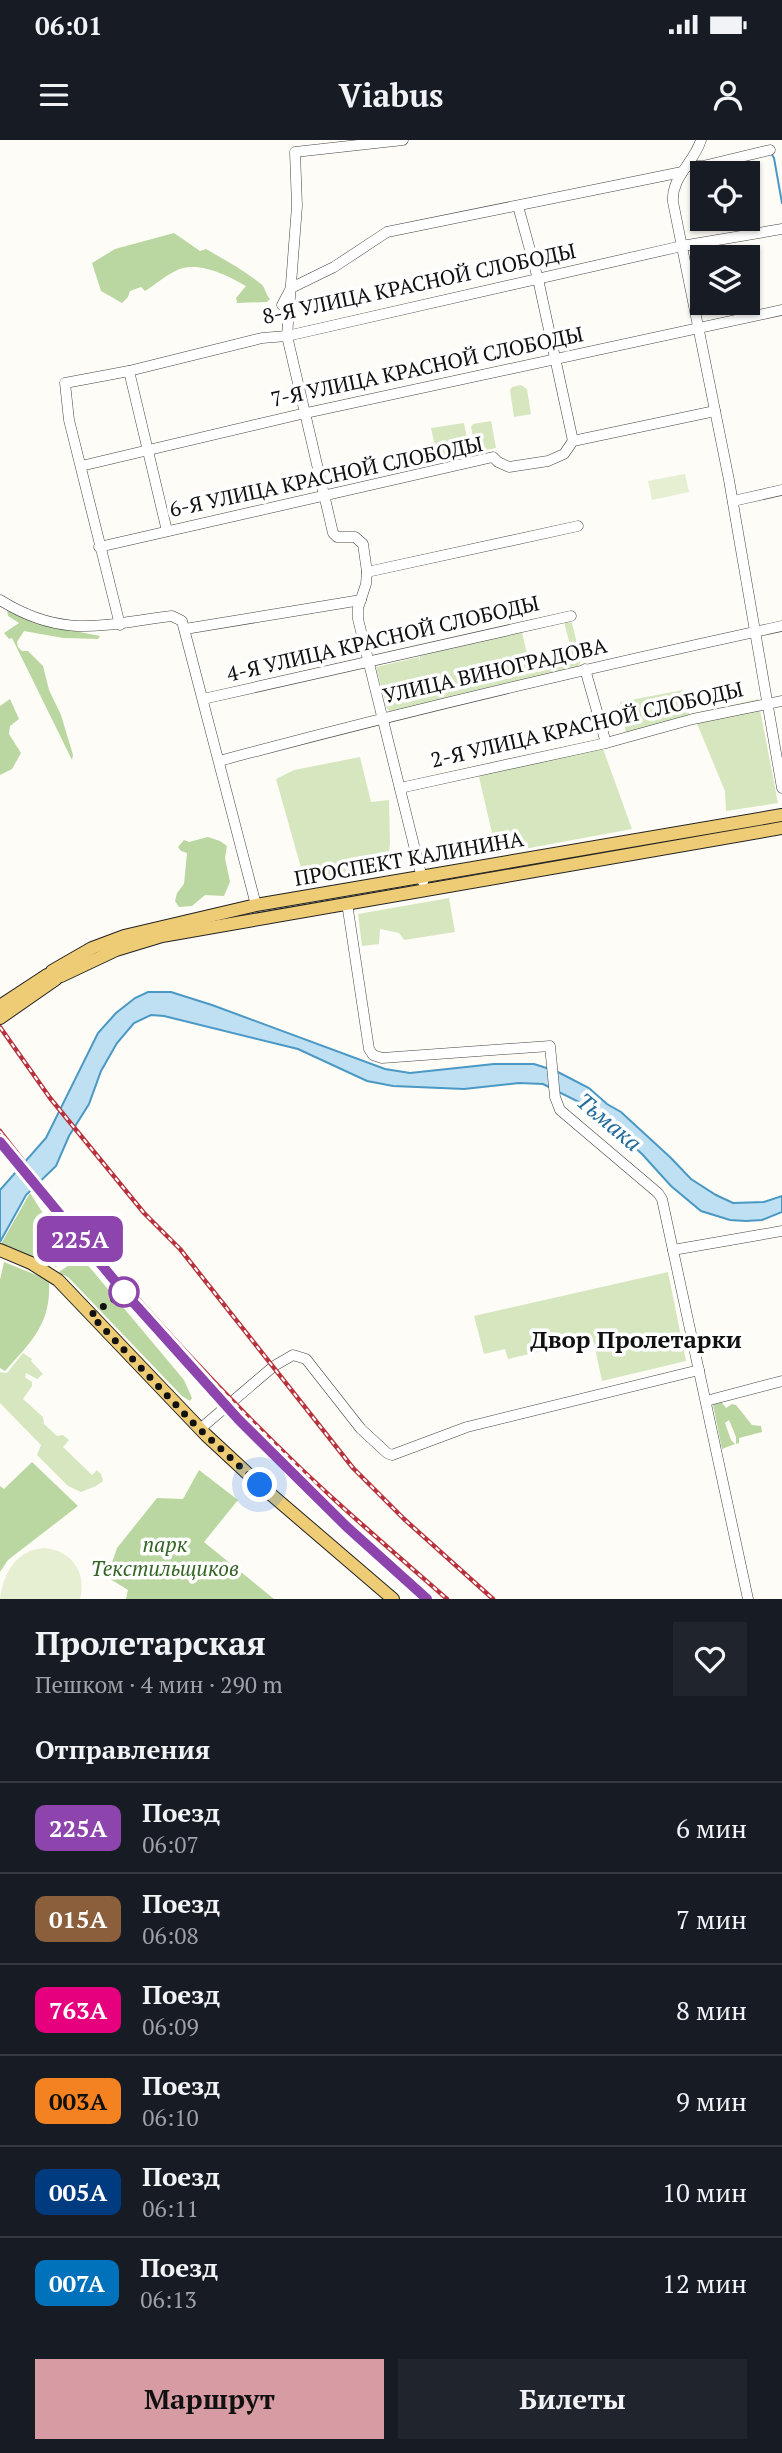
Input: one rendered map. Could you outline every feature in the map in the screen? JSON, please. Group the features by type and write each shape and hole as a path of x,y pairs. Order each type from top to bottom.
{"main road":[{"name":"ПРОСПЕКТ КАЛИНИНА","path":"0,1006 99,946 130,934 256,905 354,887 782,815"},
{"name":"ПРОСПЕКТ КАЛИНИНА","path":"0,1018 54,975 129,945 162,936 782,828"},
{"path":"530,873 531,863 536,856"},
{"path":"347,903 354,887"},
{"path":"250,919 256,913 256,905"},
{"path":"0,1250 31,1263 63,1285 200,1429 260,1485 393,1599"}],"street":[{"path":"403,140 295,152 297,206 287,335 334,535 353,536 362,542 367,572 358,620 425,890"},
{"path":"701,140 694,156 675,182 672,197 733,501 782,788"},
{"path":"282,305 291,288 334,267 387,232 769,150"},
{"path":"518,206 537,278 573,442"},
{"name":"8-Я УЛИЦА КРАСНОЙ СЛОБОДЫ","path":"81,466 69,421 65,383 129,371 262,338 287,335 682,246 782,229"},
{"name":"7-Я УЛИЦА КРАСНОЙ СЛОБОДЫ","path":"81,466 306,413 782,310"},
{"path":"129,371 167,531"},
{"name":"6-Я УЛИЦА КРАСНОЙ СЛОБОДЫ","path":"99,547 493,457 509,467 548,461 565,454 573,442 715,411"},
{"path":"81,466 120,625"},
{"path":"733,501 782,490"},
{"path":"367,572 578,527"},
{"path":"0,600 36,618 69,625 120,625 172,616 183,621 256,905"},
{"path":"185,629 361,600"},
{"name":"4-Я УЛИЦА КРАСНОЙ СЛОБОДЫ","path":"203,699 571,616"},
{"name":"УЛИЦА ВИНОГРАДОВА","path":"219,761 383,717 782,626"},
{"path":"585,669 606,743"},
{"name":"2-Я УЛИЦА КРАСНОЙ СЛОБОДЫ","path":"400,788 606,743 693,719 782,701"},
{"path":"347,903 369,1049 373,1055 382,1058 423,1056 550,1046 555,1096 561,1111 661,1196 748,1599"},
{"path":"673,1250 782,1231"},
{"path":"200,1429 274,1366 293,1355 306,1359 361,1429 392,1455 467,1427 699,1370"},
{"path":"706,1401 782,1381"}],"green space":[{"path":"174,233 200,251 206,249 248,275 263,286 270,299 267,302 237,303 236,298 246,286 199,267 178,270 145,291 141,287 130,291 122,303 101,291 92,263 115,249"},
{"path":"521,385 527,389 531,414 514,417 510,390"},
{"path":"491,421 496,448 476,452 471,427 473,424"},
{"path":"464,423 469,448 465,449 466,455 438,461 431,428"},
{"path":"685,474 689,492 652,500 648,481"},
{"path":"7,610 34,623 100,636 98,639 63,638 24,631 17,642 22,651 28,651 43,666 49,690 61,715 73,755 72,760 12,638 9,639 4,633 19,623 8,616"},
{"path":"564,620 572,623 581,660 578,669 390,712 376,667 419,657 420,662 420,656","holes":["564,622 574,661 531,671 522,632"]},
{"path":"683,690 690,718 626,734 620,702"},
{"path":"10,699 19,719 10,726 9,734 21,753 12,769 0,775 0,706"},
{"path":"758,699 778,803 726,811 725,791 693,714"},
{"path":"602,746 632,829 497,854 478,773"},
{"path":"360,757 371,802 389,800 390,844 387,866 305,882 276,779 294,770"},
{"path":"208,837 227,846 225,858 230,882 224,896 205,895 192,906 179,907 175,901 184,884 187,853 178,847 184,840 189,842"},
{"path":"449,898 455,932 404,940 399,933 380,929 379,944 362,946 358,914"},
{"path":"30,1193 73,1253 56,1267 1,1244"},
{"path":"81,1257 184,1380 192,1398 190,1401 182,1396 69,1278 59,1272"},
{"path":"4,1262 46,1279 49,1283 47,1310 38,1332 5,1371 0,1368 0,1280"},
{"path":"668,1272 686,1361 602,1381 593,1339 508,1359 505,1349 484,1354 474,1316"},
{"path":"23,1353 32,1359 43,1374 37,1379 26,1373 25,1377 32,1382 32,1386 23,1399 43,1417 44,1424 57,1436 63,1435 69,1440 63,1447 92,1475 97,1470 101,1474 103,1481 96,1486 81,1492 68,1486 37,1455 41,1445 0,1403 0,1372 7,1373"},
{"path":"720,1400 726,1408 732,1404 736,1405 752,1425 761,1426 762,1432 739,1438 739,1443 736,1444 729,1420 725,1423 735,1444 722,1449 713,1405"},
{"name":"парк Текстильщиков","path":"32,1462 78,1506 8,1560 0,1572 0,1486 4,1489"},
{"name":"парк Текстильщиков","path":"199,1470 238,1500 204,1542 274,1599 126,1599 128,1590 107,1577 117,1548 157,1498 183,1499"},
{"path":"45,1548 63,1554 75,1565 81,1580 80,1599 0,1599 4,1580 13,1564 35,1549"}],"water":[{"name":"Тьмака","path":"148,992 171,992 212,1005 385,1069 410,1073 494,1064 534,1064 556,1071 589,1088 621,1112 691,1179 716,1195 733,1203 764,1202 782,1196 782,1212 762,1220 746,1221 730,1220 701,1211 589,1107 543,1084 519,1083 464,1089 393,1086 367,1081 298,1049 151,1015 134,1023 117,1043 56,1166 26,1195 0,1242 0,1190 46,1138 98,1033 116,1013 135,998"}],"waterway":[{"path":"771,153 782,203"}],"railway":[{"path":"0,1027 50,1098 144,1213 180,1249 353,1468 404,1519 493,1599"},
{"path":"0,1131 105,1261 218,1386 315,1482 447,1599"},
{"path":"319,1499 427,1599"}],"train":[{"name":"225А","path":"0,1142 124,1292 239,1420 347,1527 427,1599"}],"district":[{"name":"Двор Пролетарки","path":"636,1340"}],"route":[{"path":"124,1292 91,1315 195,1425 260,1485"}]}
